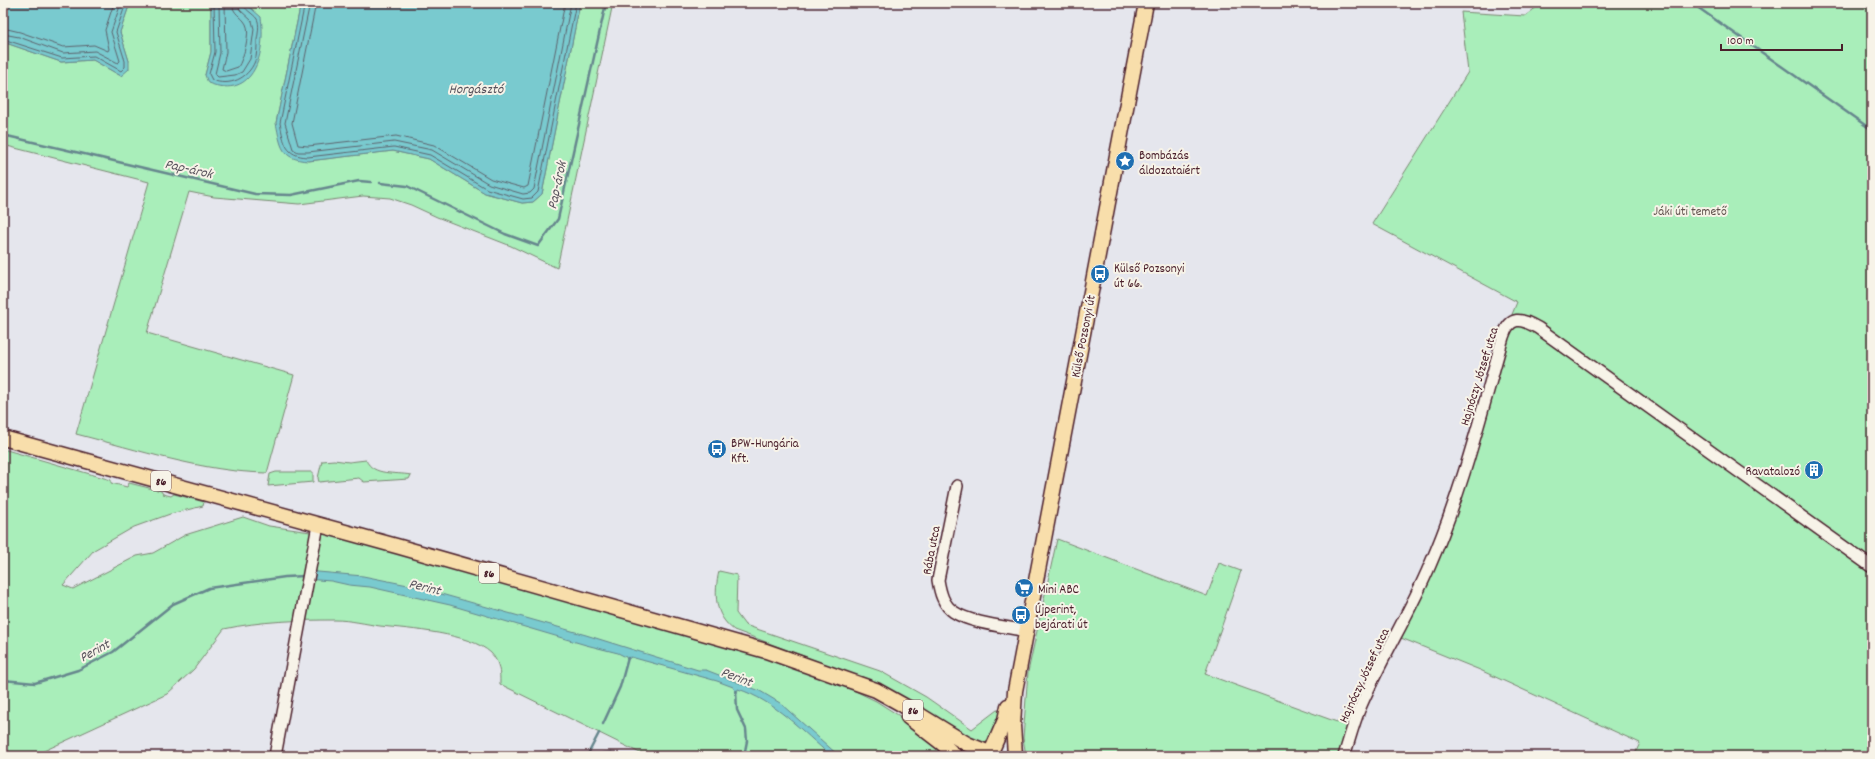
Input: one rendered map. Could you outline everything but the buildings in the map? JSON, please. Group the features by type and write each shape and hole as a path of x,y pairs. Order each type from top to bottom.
{"main road":[{"name":"Külső Pozsonyi út","path":"1019,669 1146,3"},
{"name":"86","path":"3,438 740,643 835,675 883,694 966,744 987,753 1007,750 1016,755"},
{"path":"987,753 1005,720 1019,669"},
{"path":"1016,755 1013,702 1019,669"},
{"name":"86","path":"835,675 894,707 933,736 955,756"}],"street":[{"name":"Hajnóczy József utca","path":"1344,756 1359,710 1376,674 1416,599 1442,536 1469,457 1506,328 1510,323 1517,319 1538,328 1872,567"},
{"name":"Rába utca","path":"958,486 938,580 940,592 948,607 954,613 977,621 1026,631"},
{"path":"275,756 318,525"}],"green space":[{"path":"130,3 211,3 211,52 205,75 250,7 245,3 301,3 276,123 308,161 393,151 429,159 485,193 522,203 533,202 542,194 580,3 613,3 557,268 511,246 437,217 411,205 390,198 363,196 299,204 214,197 189,192 147,333 294,375 267,473 219,469 171,459 76,434 149,182 3,145 3,42 61,62 93,60 121,76 129,61 120,32"},
{"name":"Jáki úti temető","path":"1542,3 1872,3 1872,756 1634,756 1640,743 1480,670 1396,636 1431,565 1503,337 1517,302 1372,224 1468,72 1461,12 1525,16"},
{"path":"3,449 111,480 111,483 127,487 129,483 161,491 163,494 171,496 174,494 204,502 203,506 170,514 134,527 94,550 63,585 73,589 137,556 153,553 185,535 243,517 269,526 338,536 771,659 849,688 876,701 917,727 951,756 646,756 500,684 498,664 491,653 481,646 469,641 438,633 352,621 307,620 251,624 224,629 194,669 167,694 33,756 3,756"},
{"path":"334,460 349,462 366,460 369,465 379,471 411,475 409,479 364,482 359,478 319,482 318,478 322,461"},
{"path":"276,472 313,472 313,482 268,486 270,474"},
{"path":"1057,539 1207,596 1219,563 1241,571 1205,674 1348,726 1339,756 1026,756 1023,738 1028,672"},
{"path":"719,571 737,575 736,613 745,625 880,671 926,697 972,729 997,710 1006,712 995,741 983,748 867,680 734,630 723,618 717,604 716,588"},
{"path":"936,731 972,752 968,756 959,756"}],"water":[{"path":"3,3 130,3 120,32 129,61 129,69 121,76 93,60 61,62 3,42"},
{"path":"211,3 245,3 261,17 262,31 259,58 254,70 247,79 237,85 224,87 208,83 205,75 211,52"},
{"name":"Horgásztó","path":"301,3 580,3 542,194 533,202 522,203 485,193 429,159 393,151 308,161 292,158 287,154 281,145 276,123"},
{"path":"307,571 363,576 413,586 586,635 698,670 706,670 760,691 780,703 839,756 831,756 799,727 764,701 738,689 737,693 733,687 717,681 631,657 627,660 626,657 618,653 450,605 370,587 305,579"},
{"path":"611,752 622,756 596,756 603,753"}],"waterway":[{"name":"Pap-árok","path":"380,183 407,186 505,234 538,246 558,219 606,3"},
{"path":"1693,4 1872,130"},
{"name":"Pap-árok","path":"3,135 255,194 291,195 359,181 371,182"},
{"name":"Perint","path":"3,680 35,683 78,670 113,652 173,604 209,588 285,577 305,576"},
{"path":"603,724 620,687 628,658"},
{"path":"736,691 737,710 746,729 747,741 744,756"},
{"path":"587,756 599,733"}],"place":[{"name":"Bombázás áldozataiért","path":"1125,161"},
{"name":"Külső Pozsonyi út 66.","path":"1100,274"},
{"name":"BPW-Hungária Kft.","path":"717,449"},
{"name":"Ravatalozó","path":"1814,470"},
{"name":"Mini ABC","path":"1024,588"},
{"name":"Újperint, bejárati út","path":"1021,615"}]}
